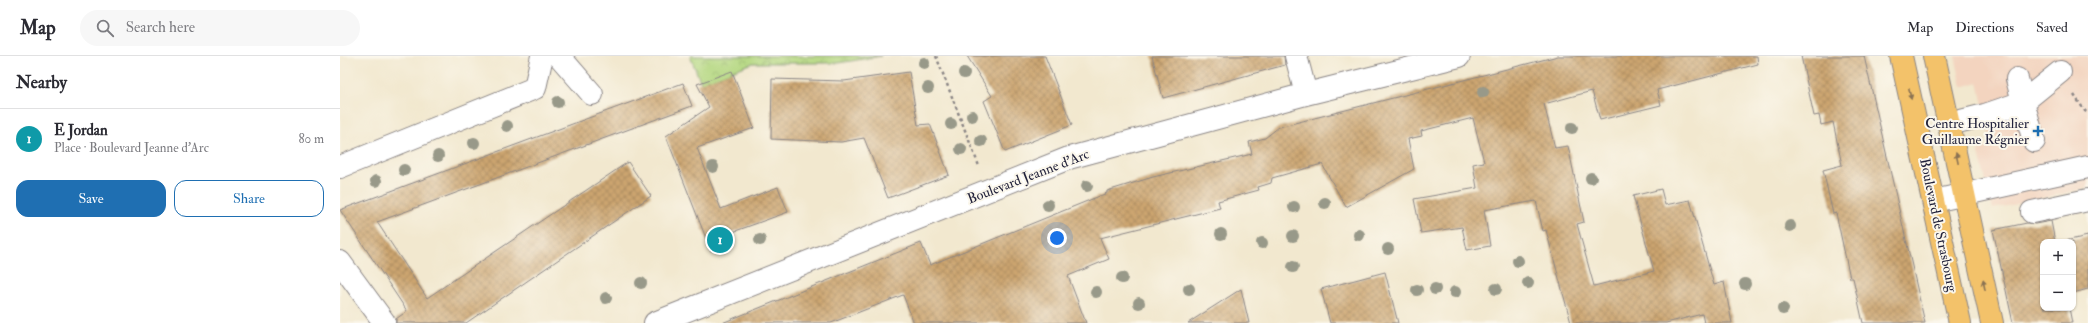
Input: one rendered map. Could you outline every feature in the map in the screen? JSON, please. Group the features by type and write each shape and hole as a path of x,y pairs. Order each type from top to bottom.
{"main road":[{"name":"Boulevard de Strasbourg","path":"1901,56 1960,323"},
{"path":"1934,56 1950,124 1992,323"}],"street":[{"path":"340,167 535,88 542,56"},
{"path":"558,56 592,94"},
{"path":"1296,56 1306,94"},
{"name":"Boulevard Jeanne d'Arc","path":"655,323 1069,158 1306,94 1459,56"},
{"path":"1950,124 1985,115 2023,102 2060,72"},
{"path":"2017,79 2034,141"},
{"path":"1934,201 2088,167"},
{"path":"2032,212 2088,200"},
{"path":"340,262 384,322"}],"path":[{"path":"936,56 988,190"}],"shaded area":[{"name":"Centre Hospitalier Guillaume Régnier","path":"1955,56 2088,56 2088,188 1993,209 1978,150 1992,147 1978,82 1962,87"}],"green space":[{"path":"690,56 881,56 839,63 753,63 701,83"}],"building":[{"path":"967,56 1045,56 1072,125 1005,152 984,101 992,96"},
{"path":"1152,56 1284,56 1285,65 1163,98"},
{"path":"1558,56 1757,56 1758,64 1657,90 1661,105 1600,120 1592,91 1544,104 1555,148 1568,146 1584,222 1577,224 1594,286 1654,271 1633,196 1661,189 1665,205 1690,200 1714,285 1724,282 1732,323 1704,323 1702,314 1666,323 1571,323 1546,230 1543,231 1536,201 1484,210 1490,246 1467,250 1462,227 1421,233 1414,199 1477,188 1473,164 1484,162 1473,118 1421,131 1422,136 1408,139 1414,169 1346,207 1322,164 1272,178 1271,183 1258,187 1259,190 1218,201 1220,208 1100,238 1109,259 1068,276 1086,323 914,323 903,295 831,323 722,323 921,243 930,265 1107,193 1107,191 1153,177 1252,154 1249,142 1265,138 1279,127"},
{"path":"1801,56 1864,56 1925,323 1863,323 1853,278 1850,278 1836,213 1833,214 1823,170 1842,165 1833,122 1821,125 1819,115 1814,116"},
{"path":"732,71 754,128 697,148 721,209 778,187 788,212 730,233 734,244 711,251 666,136 709,107 697,84"},
{"path":"909,72 918,125 930,124 949,175 888,198 864,138 841,142 771,139 772,79 844,81"},
{"path":"683,83 692,106 377,222 427,298 628,162 651,196 466,323 396,323 396,319 407,311 340,210"},
{"path":"2051,221 2054,239 2040,239 2040,311 2070,311 2072,323 2013,323 1993,230 2027,223 2035,224"},
{"path":"2088,236 2088,289 2076,292 2076,239 2074,239"},
{"path":"1385,272 1398,323 1330,323 1321,289"},
{"path":"1241,289 1249,323 1188,323"}],"place":[{"name":"Centre Hospitalier Guillaume Régnier","path":"2038,131"},
{"name":"E Jordan","path":"720,240"}]}
